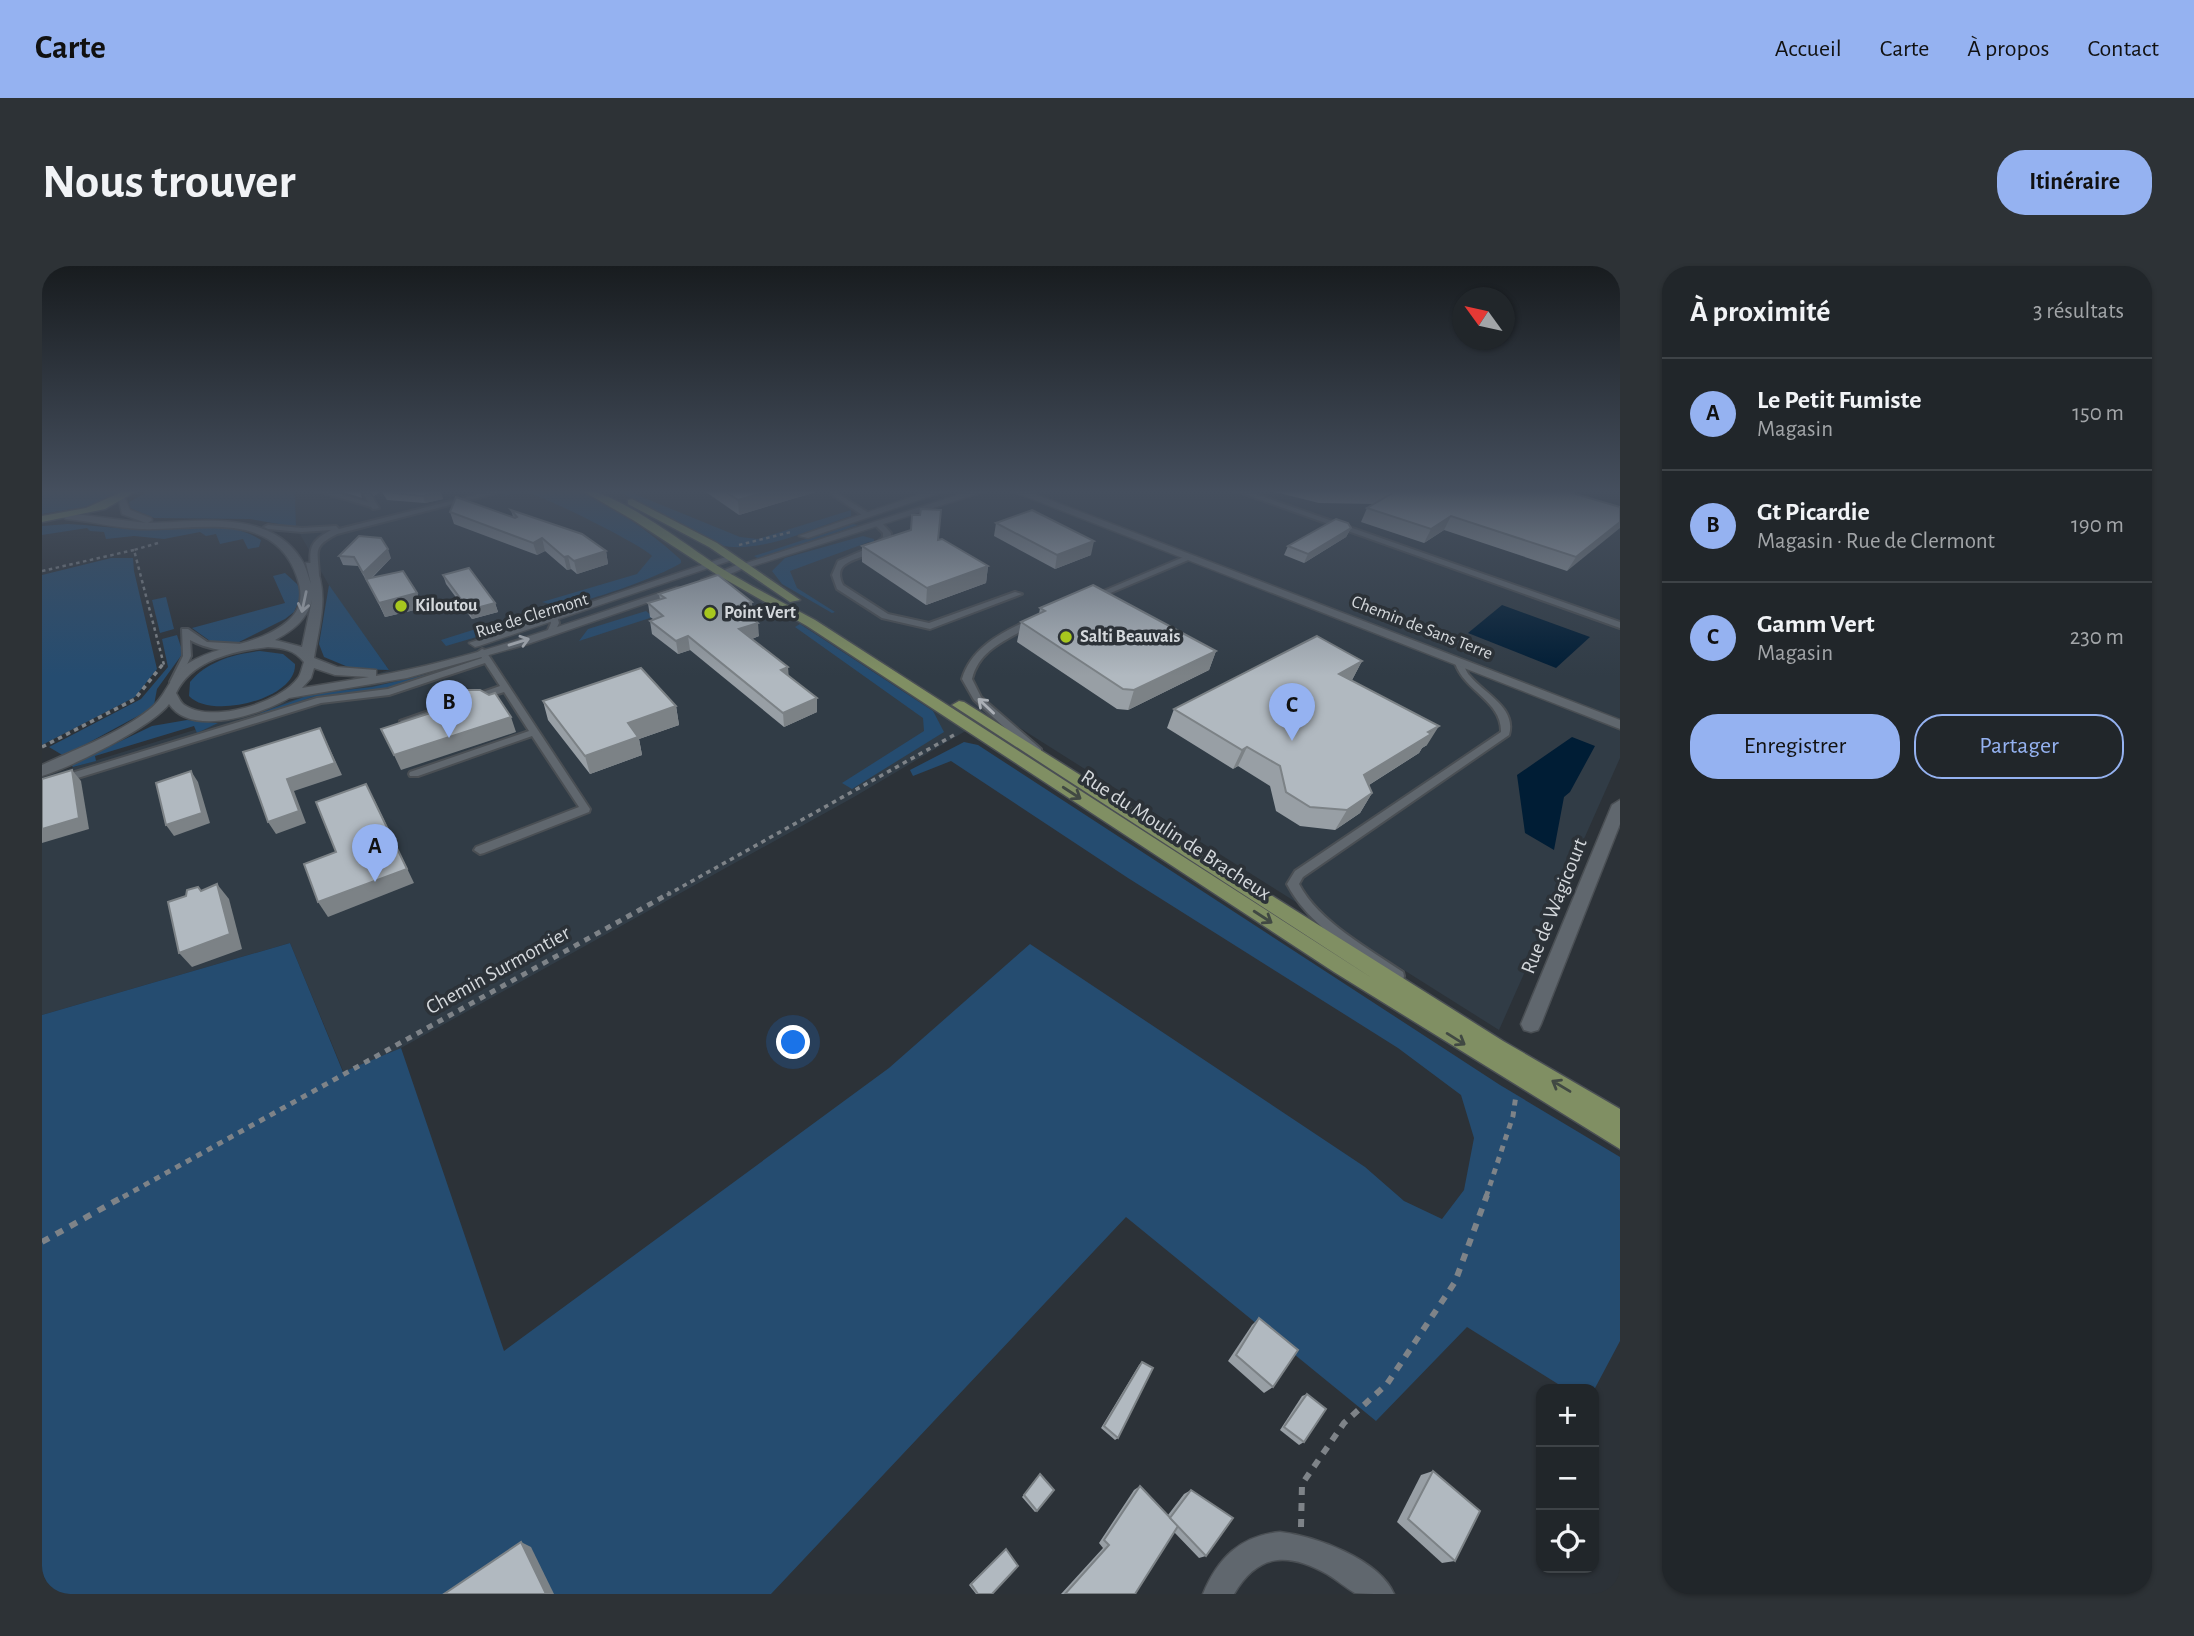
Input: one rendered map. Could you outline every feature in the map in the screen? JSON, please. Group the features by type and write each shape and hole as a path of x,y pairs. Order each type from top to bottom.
{"main road":[{"path":"87,750 149,717 162,706 172,688 199,662 248,646 292,624 305,605 304,579 292,552"},
{"path":"42,771 147,724 176,717 252,715 286,695 304,680 319,605 314,575 301,552"},
{"path":"666,580 679,572 686,563 684,552"},
{"name":"Rue du Moulin de Bracheux","path":"690,552 811,623 1340,967 1620,1139"},
{"name":"Rue du Moulin de Bracheux","path":"722,552 1456,1021 1620,1120"},
{"name":"Rue de Clermont","path":"286,695 390,678 485,656 766,552"},
{"name":"Rue de Clermont","path":"738,562 791,552"},
{"path":"780,591 768,577 767,570 774,560 791,552"},
{"name":"Chemin de Sans Terre","path":"1173,552 1620,725"},
{"name":"Rue de Clermont","path":"248,646 288,646 302,651 309,659 342,672 383,672 666,580 718,570"},
{"path":"172,688 175,707 203,716"},
{"name":"Rue de Wagicourt","path":"1531,1024 1620,806"},
{"path":"1218,1594 1238,1563 1247,1555 1270,1547 1300,1549 1338,1562 1379,1594"}],"lane":[{"path":"312,552 314,575"},
{"path":"863,552 836,568 836,580 840,587 881,614 933,626 1018,594"},
{"path":"1412,552 1620,625"},
{"path":"1075,604 1189,558"},
{"path":"551,632 555,623 553,616"},
{"path":"1037,620 990,647 970,668 967,679 972,692 1056,767"},
{"path":"172,688 187,656 185,631 198,642 210,645 248,646"},
{"path":"42,786 225,729 252,715 330,698 389,692 485,656 585,809 480,850"},
{"path":"1456,1021 1305,905 1295,892 1293,884 1299,874 1506,733 1504,716 1462,673 1458,663"},
{"path":"405,722 505,688"},
{"path":"203,716 220,720 225,729"},
{"path":"414,774 534,732"}],"path":[{"path":"42,572 126,552"},
{"path":"42,747 135,699 164,666 135,552"},
{"name":"Chemin Surmontier","path":"42,1242 911,757 971,727"},
{"path":"1300,1549 1302,1484 1344,1423 1387,1384 1455,1282 1513,1116 1518,1078"}],"shaded area":[{"path":"310,552 1620,552 1620,758 1499,1030 996,713 854,797 401,1048 344,1073 290,943 42,1015 42,777 389,670 331,589"},
{"path":"647,552 672,552 681,563 640,582 585,600 558,605 542,602 637,574 652,556"},
{"path":"766,552 779,552 759,559 754,556"},
{"path":"806,552 842,552 790,571 797,588 835,612 832,613 782,584 772,571 785,558"},
{"path":"111,558 133,558 157,669 135,697 42,745 42,575"},
{"path":"285,573 297,584 302,594 294,612 285,619 237,643 210,641 192,628 285,603 273,576"},
{"path":"329,585 389,670 353,669 324,657 319,644"},
{"path":"166,597 174,629 160,633 152,600"},
{"path":"1502,605 1590,637 1556,668 1468,633"},
{"path":"646,611 653,617 579,641 588,629"},
{"path":"514,617 507,628 446,646 441,640"},
{"path":"800,624 933,711 944,732 852,789 842,783 924,731 923,718 795,627"},
{"path":"177,635 183,653 157,689 154,705 149,710 64,756 49,747 141,699 168,667 162,639"},
{"path":"260,651 283,654 295,664 292,676 268,696 233,706 215,706 200,703 189,696 190,682 205,669 231,657"},
{"path":"446,670 395,687 312,697 262,715 260,713 312,694 372,687"},
{"path":"187,720 218,723 197,733 194,726 95,756 96,761 73,767 71,765 152,726"},
{"path":"1572,737 1595,746 1570,792 1564,797 1554,850 1525,833 1517,775"},
{"path":"964,742 978,745 1500,1085 1620,1157 1620,1341 1597,1384 1558,1384 1467,1327 1376,1421 1126,1217 771,1594 42,1594 42,1015 290,943 343,1072 401,1048 504,1351 889,1068 1030,944 1365,1167 1404,1201 1442,1219 1464,1190 1474,1138 1461,1095 1398,1048 1128,878 951,761 913,776 910,770"}],"building":[{"path":"343,552 385,552 363,573 354,557 339,556"},
{"path":"558,552 603,552 574,561 568,556 564,557"},
{"path":"871,552 964,552 988,566 927,588"},
{"path":"1561,552 1582,552 1576,557"},
{"path":"469,568 495,603 469,610 443,575"},
{"path":"403,571 417,593 379,603 366,579"},
{"path":"718,575 752,602 738,606 758,623 739,629 788,667 781,670 817,698 783,713 688,636 676,641 650,621 663,616 648,603 665,598 659,594"},
{"path":"1093,585 1216,651 1134,690 1123,689 1021,622 1045,611 1040,608"},
{"path":"1317,636 1362,661 1339,674 1439,726 1428,732 1431,734 1364,775 1372,793 1347,810 1310,807 1286,792 1280,766 1247,747 1242,750 1174,709"},
{"path":"641,668 676,706 628,723 638,737 585,756 543,701"},
{"path":"466,690 480,690 489,695 495,693 511,717 394,755 381,729 443,709 450,697"},
{"path":"320,728 335,763 287,779 299,811 268,822 243,752"},
{"path":"72,770 79,818 42,829 42,779"},
{"path":"191,771 202,813 166,825 156,783"},
{"path":"366,784 407,869 318,902 304,864 336,852 316,802"},
{"path":"217,884 230,934 179,953 168,902 186,896 187,890 198,887 201,891"},
{"path":"1259,1318 1298,1350 1273,1387 1236,1355"},
{"path":"1142,1362 1153,1368 1118,1438 1104,1426"},
{"path":"1307,1394 1326,1409 1304,1442 1284,1427"},
{"path":"1433,1471 1480,1511 1455,1561 1408,1519"},
{"path":"1040,1474 1054,1490 1037,1511 1024,1495"},
{"path":"1140,1486 1178,1526 1135,1594 1065,1594 1109,1545 1104,1540"},
{"path":"1191,1490 1233,1518 1206,1556 1170,1518"},
{"path":"521,1542 546,1594 444,1594"},
{"path":"1006,1549 1018,1566 992,1594 978,1594 971,1584"}],"place":[{"name":"Kiloutou","path":"401,606"},
{"name":"Point Vert","path":"710,613"},
{"name":"Salti Beauvais","path":"1066,637"},
{"name":"Gt Picardie","path":"449,738"},
{"name":"Gamm Vert","path":"1292,741"},
{"name":"Le Petit Fumiste","path":"375,882"}]}
